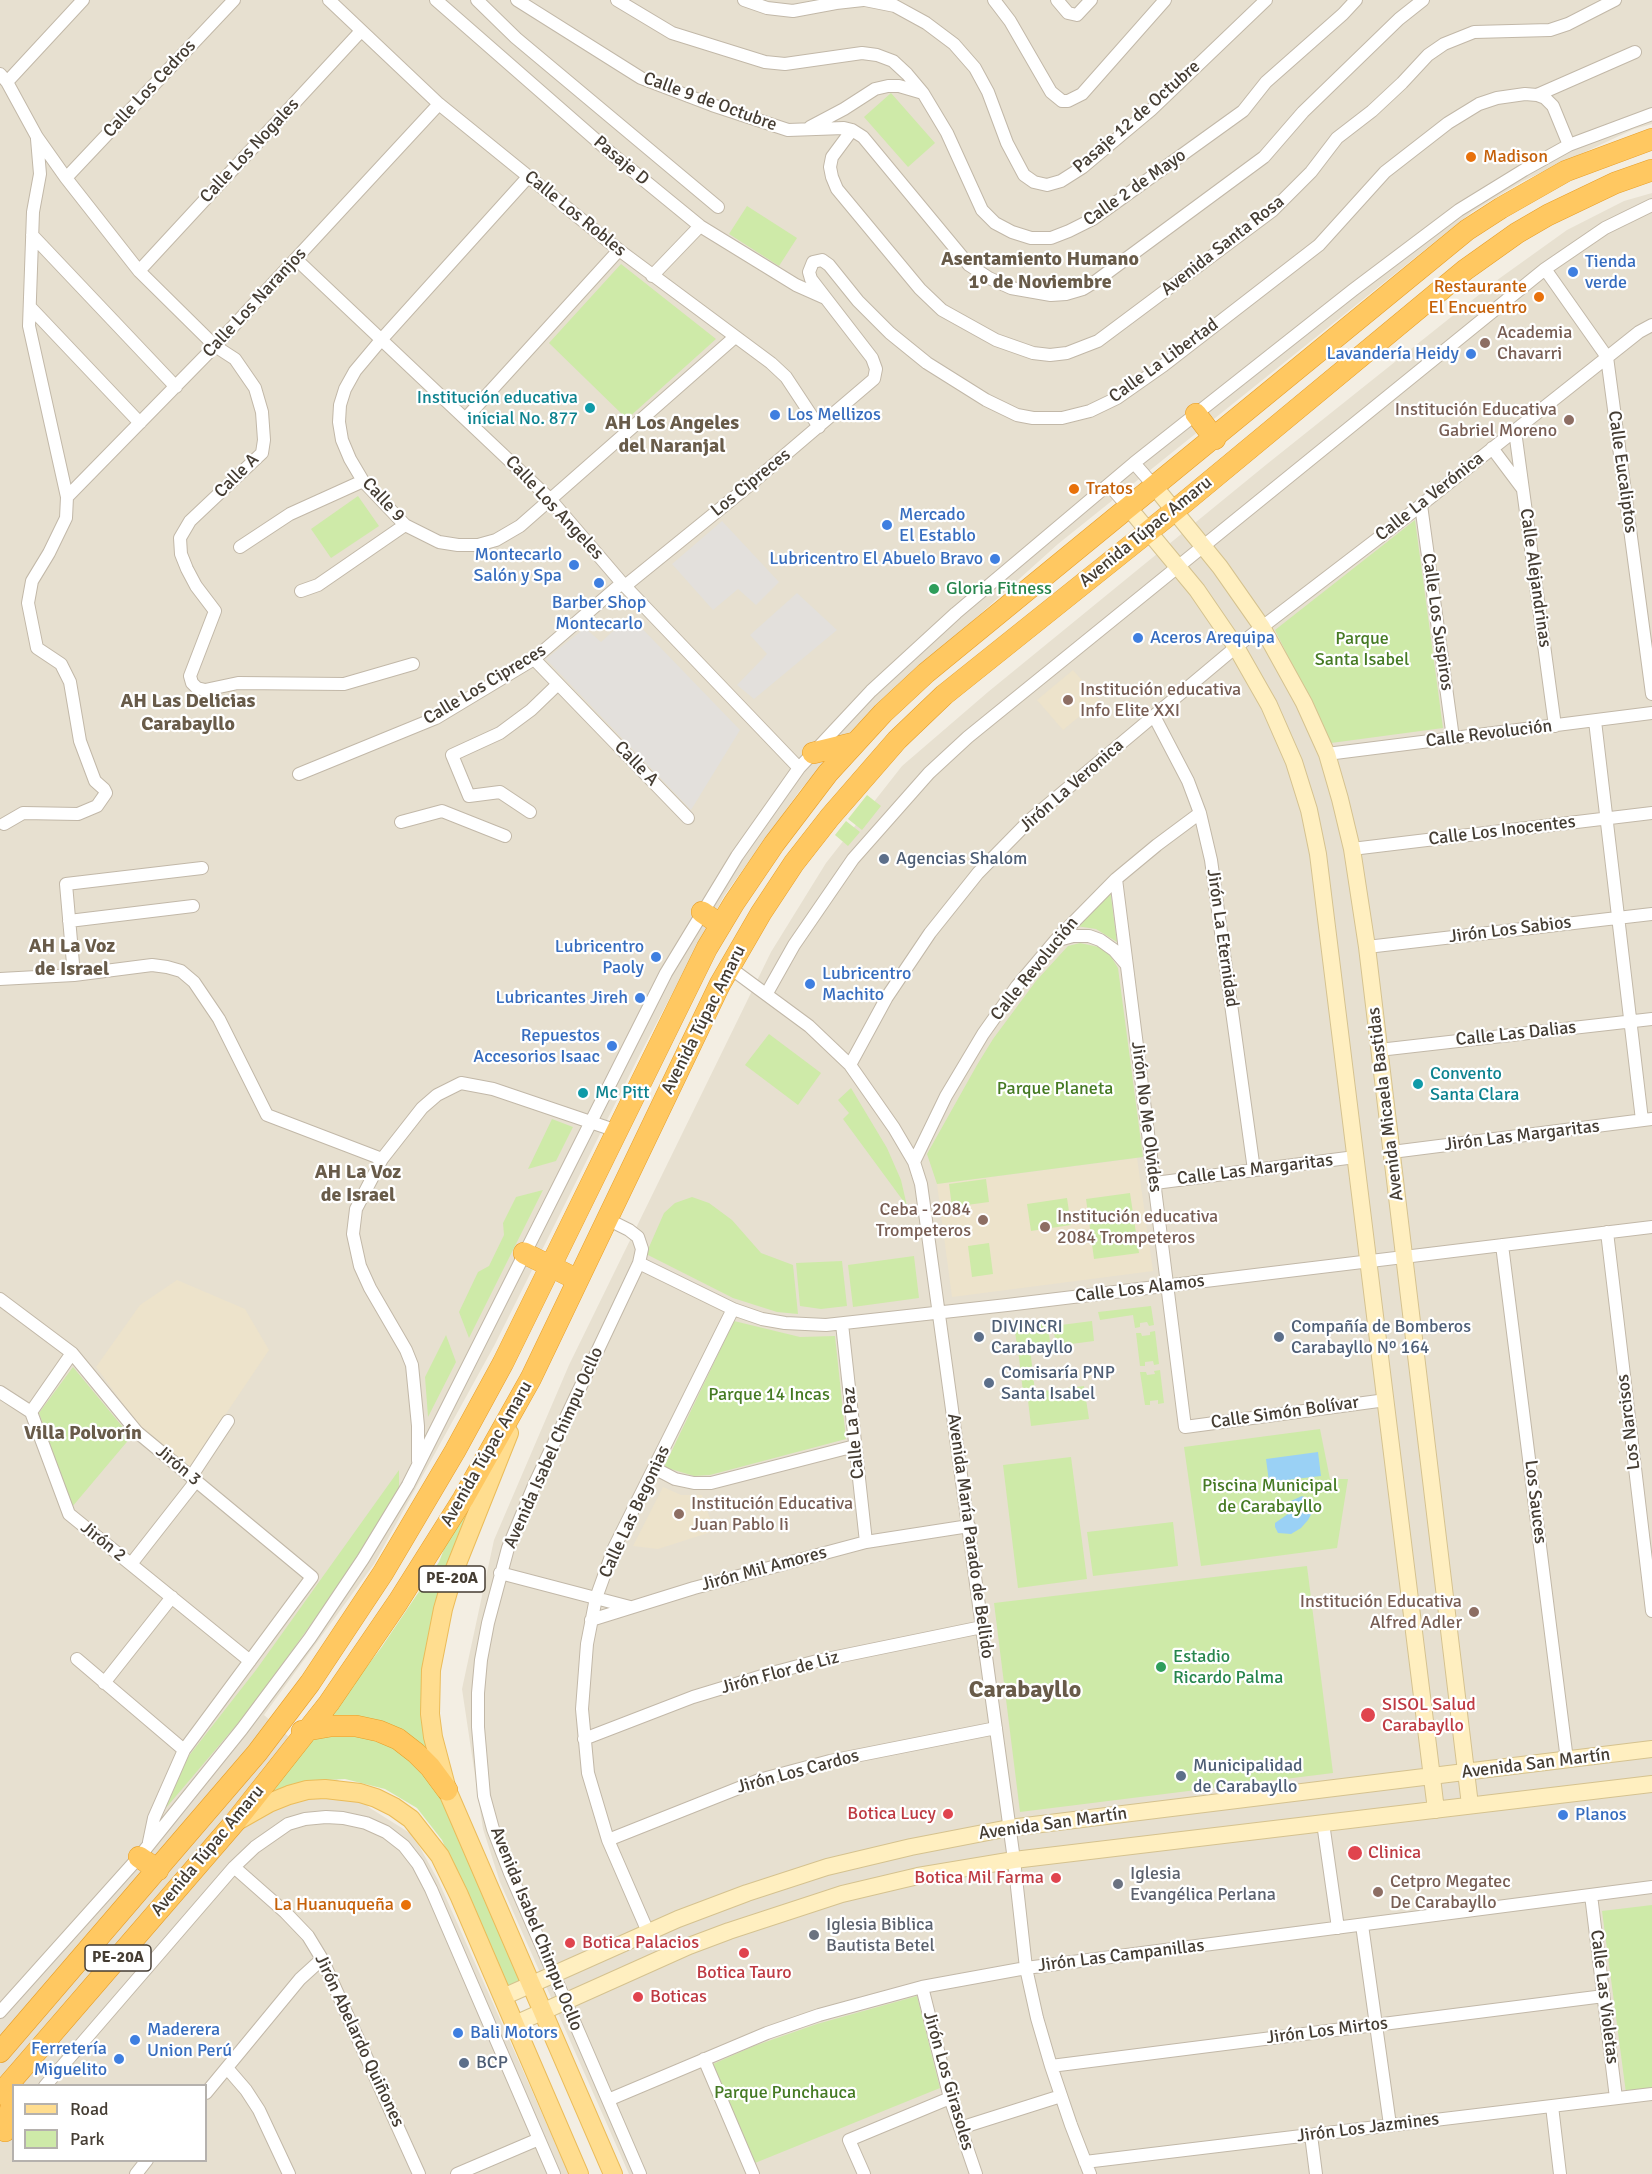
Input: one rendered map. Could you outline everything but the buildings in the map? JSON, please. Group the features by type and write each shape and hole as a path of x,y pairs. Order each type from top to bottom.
{"highway":[{"name":"Avenida Túpac Amaru","path":"0,2052 207,1813 257,1753 310,1683 413,1524 503,1363 691,977 721,925 774,844 854,743 926,674 1467,230 1495,199 1652,139"},
{"name":"Avenida Túpac Amaru","path":"0,2094 17,2079 231,1826 309,1729 375,1638 463,1499 531,1378 729,968 794,863 830,817 897,740 944,695 1174,511 1486,254 1558,209 1615,183 1652,170"},
{"path":"1196,414 1215,439"},
{"path":"806,760 854,743"},
{"path":"702,912 721,925"},
{"path":"524,1253 578,1280"},
{"path":"257,1753 284,1737 309,1729 356,1725 398,1739 430,1767 447,1790"},
{"path":"207,1813 231,1826"},
{"path":"144,1851 158,1870"},
{"path":"6,2130 12,2104"}],"main road":[{"name":"Avenida Isabel Chimpu Ocllo","path":"531,1378 454,1571 435,1643 431,1670 430,1714 435,1746 447,1790 613,2174"},
{"name":"PE-20A","path":"231,1826 269,1803 307,1790 326,1789 360,1793 376,1798 411,1819 440,1856 579,2174"}],"street":[{"path":"3,78 83,0"},
{"name":"Calle Los Cedros","path":"66,178 234,0"},
{"name":"Calle Los Robles","path":"329,0 439,104 652,276 786,377 819,427"},
{"name":"Pasaje D","path":"436,0 612,154 700,226 796,285 824,297"},
{"path":"477,0 516,38 718,207"},
{"name":"Calle 9 de Octubre","path":"517,0 641,78 788,130 852,130"},
{"name":"Calle 2 de Mayo","path":"617,0 672,33 765,62 785,64 862,53 877,55 893,61 923,93 947,133 982,210 995,223 1012,232 1031,237 1051,238 1093,219 1243,111 1266,82 1356,0"},
{"name":"Pasaje 12 de Octubre","path":"744,0 767,8 793,11 864,0 895,6 926,23 954,44 975,68 988,92 1007,143 1024,175 1034,182 1047,185 1061,182 1100,153 1150,110 1266,0"},
{"path":"994,0 1010,21 1051,92 1062,101 1068,101 1082,94 1166,0"},
{"path":"1057,0 1068,13 1077,15 1091,0"},
{"path":"852,130 863,137 969,265 1011,288 1051,295 1066,294 1083,290 1264,157 1303,112 1399,19 1423,0"},
{"name":"Avenida Santa Rosa","path":"852,130 832,157 830,167 837,189 920,289 942,310 996,340 1033,353 1050,355 1067,353 1098,341 1272,211 1311,172 1337,138 1372,111 1428,55 1444,44 1474,32 1550,30 1568,24 1615,0"},
{"name":"Calle Los Nogales","path":"139,271 361,32"},
{"path":"1537,94 1635,52"},
{"name":"Calle A","path":"3,78 37,138 139,271 215,346 235,359 255,387 262,412 264,440 262,453 190,521 180,538 181,554 187,569 214,611 190,676 192,683 196,688 204,690 238,683 344,684 413,664"},
{"path":"806,129 875,89 899,86 923,93"},
{"path":"1537,94 1553,106 1569,145"},
{"name":"Calle La Libertad","path":"874,379 876,369 872,358 811,279 809,272 813,262 817,260 829,265 858,301 890,333 927,363 986,400 1017,415 1033,418 1062,418 1090,411 1117,398 1164,365 1319,245 1385,172 1448,123 1479,104 1497,98 1537,94"},
{"name":"Calle Los Naranjos","path":"67,497 297,260 439,104"},
{"name":"Avenida Túpac Amaru","path":"0,2012 144,1851 242,1729 310,1638 363,1559 417,1466 666,972 737,856 806,760 907,656 1134,463 1353,290 1459,210 1495,199 1569,145 1652,114"},
{"path":"4,824 23,813 78,814 97,806 105,793 95,781 80,741 70,682 61,664 37,648 28,603 32,581 66,518 67,497 29,326 33,212 40,174 37,138"},
{"name":"Calle 9","path":"529,176 381,340 355,371 345,389 340,405 339,422 342,440 363,481 405,525 439,542 478,545 496,540 520,526 735,337"},
{"path":"767,993 801,935 853,859 929,773 977,729 1545,269 1605,228 1652,205"},
{"path":"652,276 700,226"},
{"path":"32,235 176,387"},
{"path":"465,418 619,250"},
{"name":"Calle Los Angeles","path":"297,260 550,499 623,584 806,760"},
{"name":"Calle Eucaliptos","path":"1545,269 1607,357 1652,694"},
{"path":"30,307 140,423"},
{"name":"Calle La Verónica","path":"1236,647 1421,505 1639,332 1652,325"},
{"name":"Los Cipreces","path":"623,584 819,427 874,379"},
{"name":"Calle Alejandrinas","path":"1515,430 1555,726"},
{"path":"1492,448 1524,490"},
{"name":"Avenida Micaela Bastidas","path":"1134,463 1243,597 1262,627 1304,703 1327,754 1352,849 1367,946 1470,1806"},
{"path":"240,547 290,514 363,481"},
{"name":"Avenida Micaela Bastidas","path":"1109,484 1217,617 1236,647 1269,705 1294,762 1309,810 1318,854 1436,1810"},
{"name":"Calle Los Suspiros","path":"1421,505 1453,738"},
{"path":"301,591 318,585 405,525"},
{"name":"Calle Los Cipreces","path":"299,774 436,718 534,659 623,584"},
{"name":"Jirón La Veronica","path":"850,1065 887,997 930,933 978,873 1032,818 1236,647"},
{"name":"Calle A","path":"534,659 688,818"},
{"path":"530,812 500,792 469,796 452,755 500,733 531,710 558,684"},
{"name":"Calle Revolución","path":"1327,754 1652,713"},
{"name":"Jirón La Eternidad","path":"1154,716 1188,781 1200,813 1211,860 1254,1170"},
{"path":"1594,721 1630,1021 1647,1120"},
{"path":"401,822 442,811 505,836"},
{"name":"Calle Revolución","path":"914,1162 946,1096 983,1034 1017,986 1055,941 1116,879 1200,813"},
{"name":"Calle Los Inocentes","path":"1352,849 1652,813"},
{"path":"74,975 66,884 202,868"},
{"name":"Jirón No Me Olvides","path":"1116,879 1185,1427"},
{"path":"69,921 193,906"},
{"name":"Jirón Los Sabios","path":"1367,946 1652,914"},
{"path":"1055,941 1073,936 1089,936 1101,940 1126,964"},
{"path":"0,979 74,975 152,965 181,971 194,982 219,1019 267,1115 382,1159"},
{"name":"Avenida María Parado de Bellido","path":"729,968 767,993 809,1026 850,1065 894,1128 914,1162 921,1184 1014,1860 1026,1968 1051,2066 1087,2168"},
{"name":"Calle Las Dalias","path":"1379,1050 1652,1019"},
{"path":"417,1466 418,1426 412,1365 360,1266 353,1234 356,1209 382,1159 422,1108 437,1095 461,1083 493,1089 617,1131"},
{"name":"Jirón Las Margaritas","path":"1392,1152 1647,1120"},
{"name":"Calle Las Margaritas","path":"1155,1183 1355,1157"},
{"path":"607,1219 630,1230 638,1237 642,1249 639,1263"},
{"name":"Calle Los Alamos","path":"639,1263 733,1309 762,1319 805,1325 842,1324 1652,1227"},
{"name":"Los Narcisos","path":"1607,1232 1652,1611"},
{"name":"Los Sauces","path":"1502,1245 1567,1760"},
{"name":"Avenida Isabel Chimpu Ocllo","path":"639,1263 535,1483 508,1548 488,1623 478,1693 478,1727 484,1796 493,1829 553,1975 640,2174"},
{"name":"Jirón 3","path":"0,1299 72,1353 137,1432 312,1577 250,1661"},
{"name":"Calle Las Begonias","path":"648,1932 608,1840 588,1773 584,1739 583,1676 596,1598 614,1548 733,1309"},
{"name":"Calle La Paz","path":"842,1324 866,1542"},
{"path":"0,1392 31,1413 72,1353"},
{"name":"Calle Simón Bolívar","path":"1185,1427 1386,1400"},
{"name":"Jirón 2","path":"31,1413 69,1514 250,1661"},
{"path":"131,1564 193,1479 228,1421"},
{"path":"654,1468 675,1479 694,1483 711,1483 855,1446"},
{"name":"Jirón Mil Amores","path":"591,1620 757,1570 866,1542 969,1526"},
{"path":"500,1574 631,1608"},
{"path":"104,1683 172,1597"},
{"name":"Jirón Flor de Liz","path":"584,1739 693,1697 772,1673 817,1661 982,1627"},
{"path":"77,1659 184,1750"},
{"path":"144,1851 154,1818 184,1750 250,1661"},
{"name":"Jirón Los Cardos","path":"608,1840 759,1780 830,1761 996,1728"},
{"name":"Avenida San Martín","path":"482,2007 648,1932 747,1893 818,1870 900,1849 1009,1828 1652,1749"},
{"name":"Avenida San Martín","path":"494,2034 688,1946 802,1906 918,1876 1014,1860 1652,1784"},
{"path":"234,1867 272,1834 288,1824 305,1819 326,1817 366,1822 386,1832 404,1846 418,1864 431,1889 554,2174"},
{"path":"1323,1823 1338,1928"},
{"name":"Avenida Túpac Amaru","path":"46,2084 234,1867"},
{"name":"Jirón Abelardo Quiñones","path":"234,1867 285,1912 308,1936 322,1959 419,2174"},
{"name":"Jirón Las Campanillas","path":"608,2100 767,2033 819,2015 922,1987 1026,1968 1652,1887"},
{"name":"Calle Las Violetas","path":"1591,1895 1616,2098"},
{"path":"1362,1925 1390,2125"},
{"path":"207,2092 300,1979 322,1959"},
{"name":"Jirón Los Girasoles","path":"922,1987 950,2098 976,2174"},
{"name":"Jirón Los Mirtos","path":"1051,2066 1604,1996"},
{"path":"704,2059 753,2174"},
{"path":"227,2068 259,2110 289,2174"},
{"name":"Jirón Los Jazmines","path":"1087,2168 1311,2135 1652,2094"},
{"path":"960,2128 1061,2096"},
{"path":"864,2174 849,2140 950,2098"},
{"path":"1552,2106 1560,2174"},
{"path":"1311,2135 1316,2174"},
{"path":"457,2174 539,2139"},
{"path":"136,2174 145,2162"}],"shaded area":[{"path":"0,0 1652,0 1652,124 1634,129 1523,181 1472,212 1058,544 878,706 801,789 724,896 638,1058 494,1346 374,1564 264,1715 370,1808 413,1835 438,1880 569,2174 0,2174"},
{"path":"1652,193 1652,2174 629,2174 500,1882 483,1829 462,1689 494,1540 569,1365 771,952 826,863 902,766 988,692 1267,464 1500,278 1567,230 1624,201"},
{"path":"722,521 779,582 756,605 738,589 713,610 672,564"},
{"path":"797,593 837,630 754,699 737,685 767,654 750,635"},
{"path":"630,616 740,730 691,810 546,659 585,628 601,642"},
{"name":"Institución educativa Info Elite XXI","path":"1073,670 1099,700 1063,730 1037,700"},
{"name":"Institución educativa 2084 Trompeteros","path":"1137,1158 1153,1271 952,1297 937,1184"},
{"path":"177,1280 245,1309 269,1350 190,1467 143,1431 96,1367 140,1305"},
{"name":"Institución Educativa Juan Pablo Ii","path":"663,1487 681,1495 702,1495 714,1531 658,1549 633,1546"}],"green space":[{"path":"891,93 935,143 908,167 864,117"},
{"path":"747,206 797,238 779,266 729,234"},
{"path":"621,264 716,339 627,419 549,343"},
{"path":"358,496 379,526 331,558 311,529"},
{"name":"Parque Santa Isabel","path":"1415,520 1443,728 1331,743 1275,630"},
{"path":"867,795 881,806 862,830 848,819"},
{"path":"846,821 860,832 848,846 835,835"},
{"path":"1110,890 1117,942 1096,929 1076,926"},
{"name":"Parque Planeta","path":"1080,943 1099,947 1110,955 1118,968 1143,1157 937,1184 927,1154 977,1065 993,1039 1036,981 1068,946"},
{"path":"769,1034 821,1073 798,1105 745,1065"},
{"path":"851,1088 887,1148 901,1180 907,1206 843,1119 849,1113 838,1100"},
{"path":"552,1119 573,1127 556,1161 528,1169"},
{"path":"986,1179 989,1202 952,1207 949,1184"},
{"path":"543,1190 469,1338 459,1312 478,1272 489,1266 504,1235 503,1223 516,1197"},
{"path":"1130,1193 1139,1253 1094,1259 1086,1199"},
{"path":"692,1197 709,1203 732,1220 761,1253 793,1265 798,1314 777,1312 733,1298 646,1254 664,1213 675,1203"},
{"path":"1067,1198 1071,1225 1031,1231 1027,1204"},
{"path":"989,1243 993,1274 972,1277 968,1246"},
{"path":"914,1256 919,1298 853,1307 848,1265"},
{"path":"842,1261 847,1306 821,1309 800,1306 796,1263"},
{"path":"1151,1306 1154,1325 1149,1326 1147,1322 1140,1323 1140,1327 1135,1328 1133,1315 1100,1320 1098,1312"},
{"path":"1047,1319 1050,1342 1017,1346 1014,1324"},
{"name":"Parque 14 Incas","path":"734,1321 800,1337 835,1336 846,1439 710,1475 694,1476 664,1467"},
{"path":"1092,1321 1094,1341 1056,1346 1053,1326"},
{"path":"1155,1331 1159,1364 1154,1365 1153,1361 1145,1362 1145,1366 1140,1366 1136,1333 1141,1333 1142,1336 1150,1335 1150,1332"},
{"path":"446,1335 456,1362 428,1417 425,1377"},
{"path":"1030,1348 1035,1392 1084,1386 1089,1419 1031,1426 1027,1392 1023,1392 1018,1349"},
{"path":"73,1367 131,1437 72,1507 39,1413"},
{"path":"1160,1370 1164,1403 1158,1404 1158,1400 1150,1401 1150,1405 1145,1405 1140,1372 1146,1372 1147,1375 1155,1374 1154,1371"},
{"name":"Piscina Municipal de Carabayllo","path":"1320,1429 1330,1479 1348,1479 1337,1548 1201,1566 1184,1447"},
{"path":"1071,1457 1087,1579 1018,1588 1003,1465"},
{"path":"399,1470 399,1492 337,1588 250,1709 165,1809 188,1757 256,1670"},
{"path":"463,1515 466,1518 443,1580 431,1756 328,1717 381,1648 439,1562 456,1518"},
{"path":"1173,1522 1178,1566 1093,1576 1087,1532"},
{"name":"Estadio Ricardo Palma","path":"1307,1566 1333,1773 1020,1812 994,1603"},
{"path":"355,1734 397,1749 430,1782 448,1809 521,1981 506,1986 442,1840 417,1808 385,1789 345,1779 306,1781 272,1792 314,1737"},
{"path":"1652,1905 1652,2090 1626,2093 1602,1911"},
{"name":"Parque Punchauca","path":"917,1996 940,2088 755,2163 713,2064 754,2046 817,2024"}],"water":[{"path":"1318,1452 1321,1476 1269,1482 1266,1459"},
{"path":"1302,1496 1311,1500 1312,1503 1313,1511 1308,1520 1291,1534 1278,1533 1275,1523 1288,1514 1291,1501"}],"place":[{"name":"Madison","path":"1471,157"},
{"name":"Tienda verde","path":"1573,272"},
{"name":"Restaurante El Encuentro","path":"1539,297"},
{"name":"Academia Chavarri","path":"1485,343"},
{"name":"Lavandería Heidy","path":"1471,354"},
{"name":"Institución educativa inicial No. 877","path":"590,408"},
{"name":"Los Mellizos","path":"775,415"},
{"name":"Institución Educativa Gabriel Moreno","path":"1569,420"},
{"name":"Tratos","path":"1074,489"},
{"name":"Mercado El Establo","path":"887,525"},
{"name":"Lubricentro El Abuelo Bravo","path":"995,559"},
{"name":"Montecarlo Salón y Spa","path":"574,565"},
{"name":"Barber Shop Montecarlo","path":"599,583"},
{"name":"Gloria Fitness","path":"934,589"},
{"name":"Aceros Arequipa","path":"1138,638"},
{"name":"Institución educativa Info Elite XXI","path":"1068,700"},
{"name":"Agencias Shalom","path":"884,859"},
{"name":"Lubricentro Paoly","path":"656,957"},
{"name":"Lubricentro Machito","path":"810,984"},
{"name":"Lubricantes Jireh","path":"640,998"},
{"name":"Repuestos Accesorios Isaac","path":"612,1046"},
{"name":"Convento Santa Clara","path":"1418,1084"},
{"name":"Mc Pitt","path":"583,1093"},
{"name":"Ceba - 2084 Trompeteros","path":"983,1220"},
{"name":"Institución educativa 2084 Trompeteros","path":"1045,1227"},
{"name":"DIVINCRI Carabayllo","path":"979,1337"},
{"name":"Compañía de Bomberos Carabayllo Nº 164","path":"1279,1337"},
{"name":"Comisaría PNP Santa Isabel","path":"989,1383"},
{"name":"Institución Educativa Juan Pablo Ii","path":"679,1514"},
{"name":"Institución Educativa Alfred Adler","path":"1474,1612"},
{"name":"Estadio Ricardo Palma","path":"1161,1667"},
{"name":"SISOL Salud Carabayllo","path":"1368,1715"},
{"name":"Municipalidad de Carabayllo","path":"1181,1776"},
{"name":"Botica Lucy","path":"948,1814"},
{"name":"Planos","path":"1563,1815"},
{"name":"Clinica","path":"1355,1853"},
{"name":"Botica Mil Farma","path":"1056,1878"},
{"name":"Iglesia Evangélica Perlana","path":"1118,1884"},
{"name":"Cetpro Megatec De Carabayllo","path":"1378,1892"},
{"name":"La Huanuqueña","path":"406,1905"},
{"name":"Iglesia Biblica Bautista Betel","path":"814,1935"},
{"name":"Botica Palacios","path":"570,1943"},
{"name":"Botica Tauro","path":"744,1953"},
{"name":"Boticas","path":"638,1997"},
{"name":"Bali Motors","path":"458,2033"},
{"name":"Maderera Union Perú","path":"135,2040"},
{"name":"Ferretería Miguelito","path":"119,2059"},
{"name":"BCP","path":"464,2063"}],"district":[{"name":"Asentamiento Humano 1º de Noviembre","path":"1040,272"},
{"name":"AH Los Angeles del Naranjal","path":"672,436"},
{"name":"AH Las Delicias Carabayllo","path":"188,714"},
{"name":"AH La Voz de Israel","path":"72,958"},
{"name":"AH La Voz de Israel","path":"358,1184"},
{"name":"Villa Polvorín","path":"83,1434"},
{"name":"Carabayllo","path":"1025,1691"}]}
